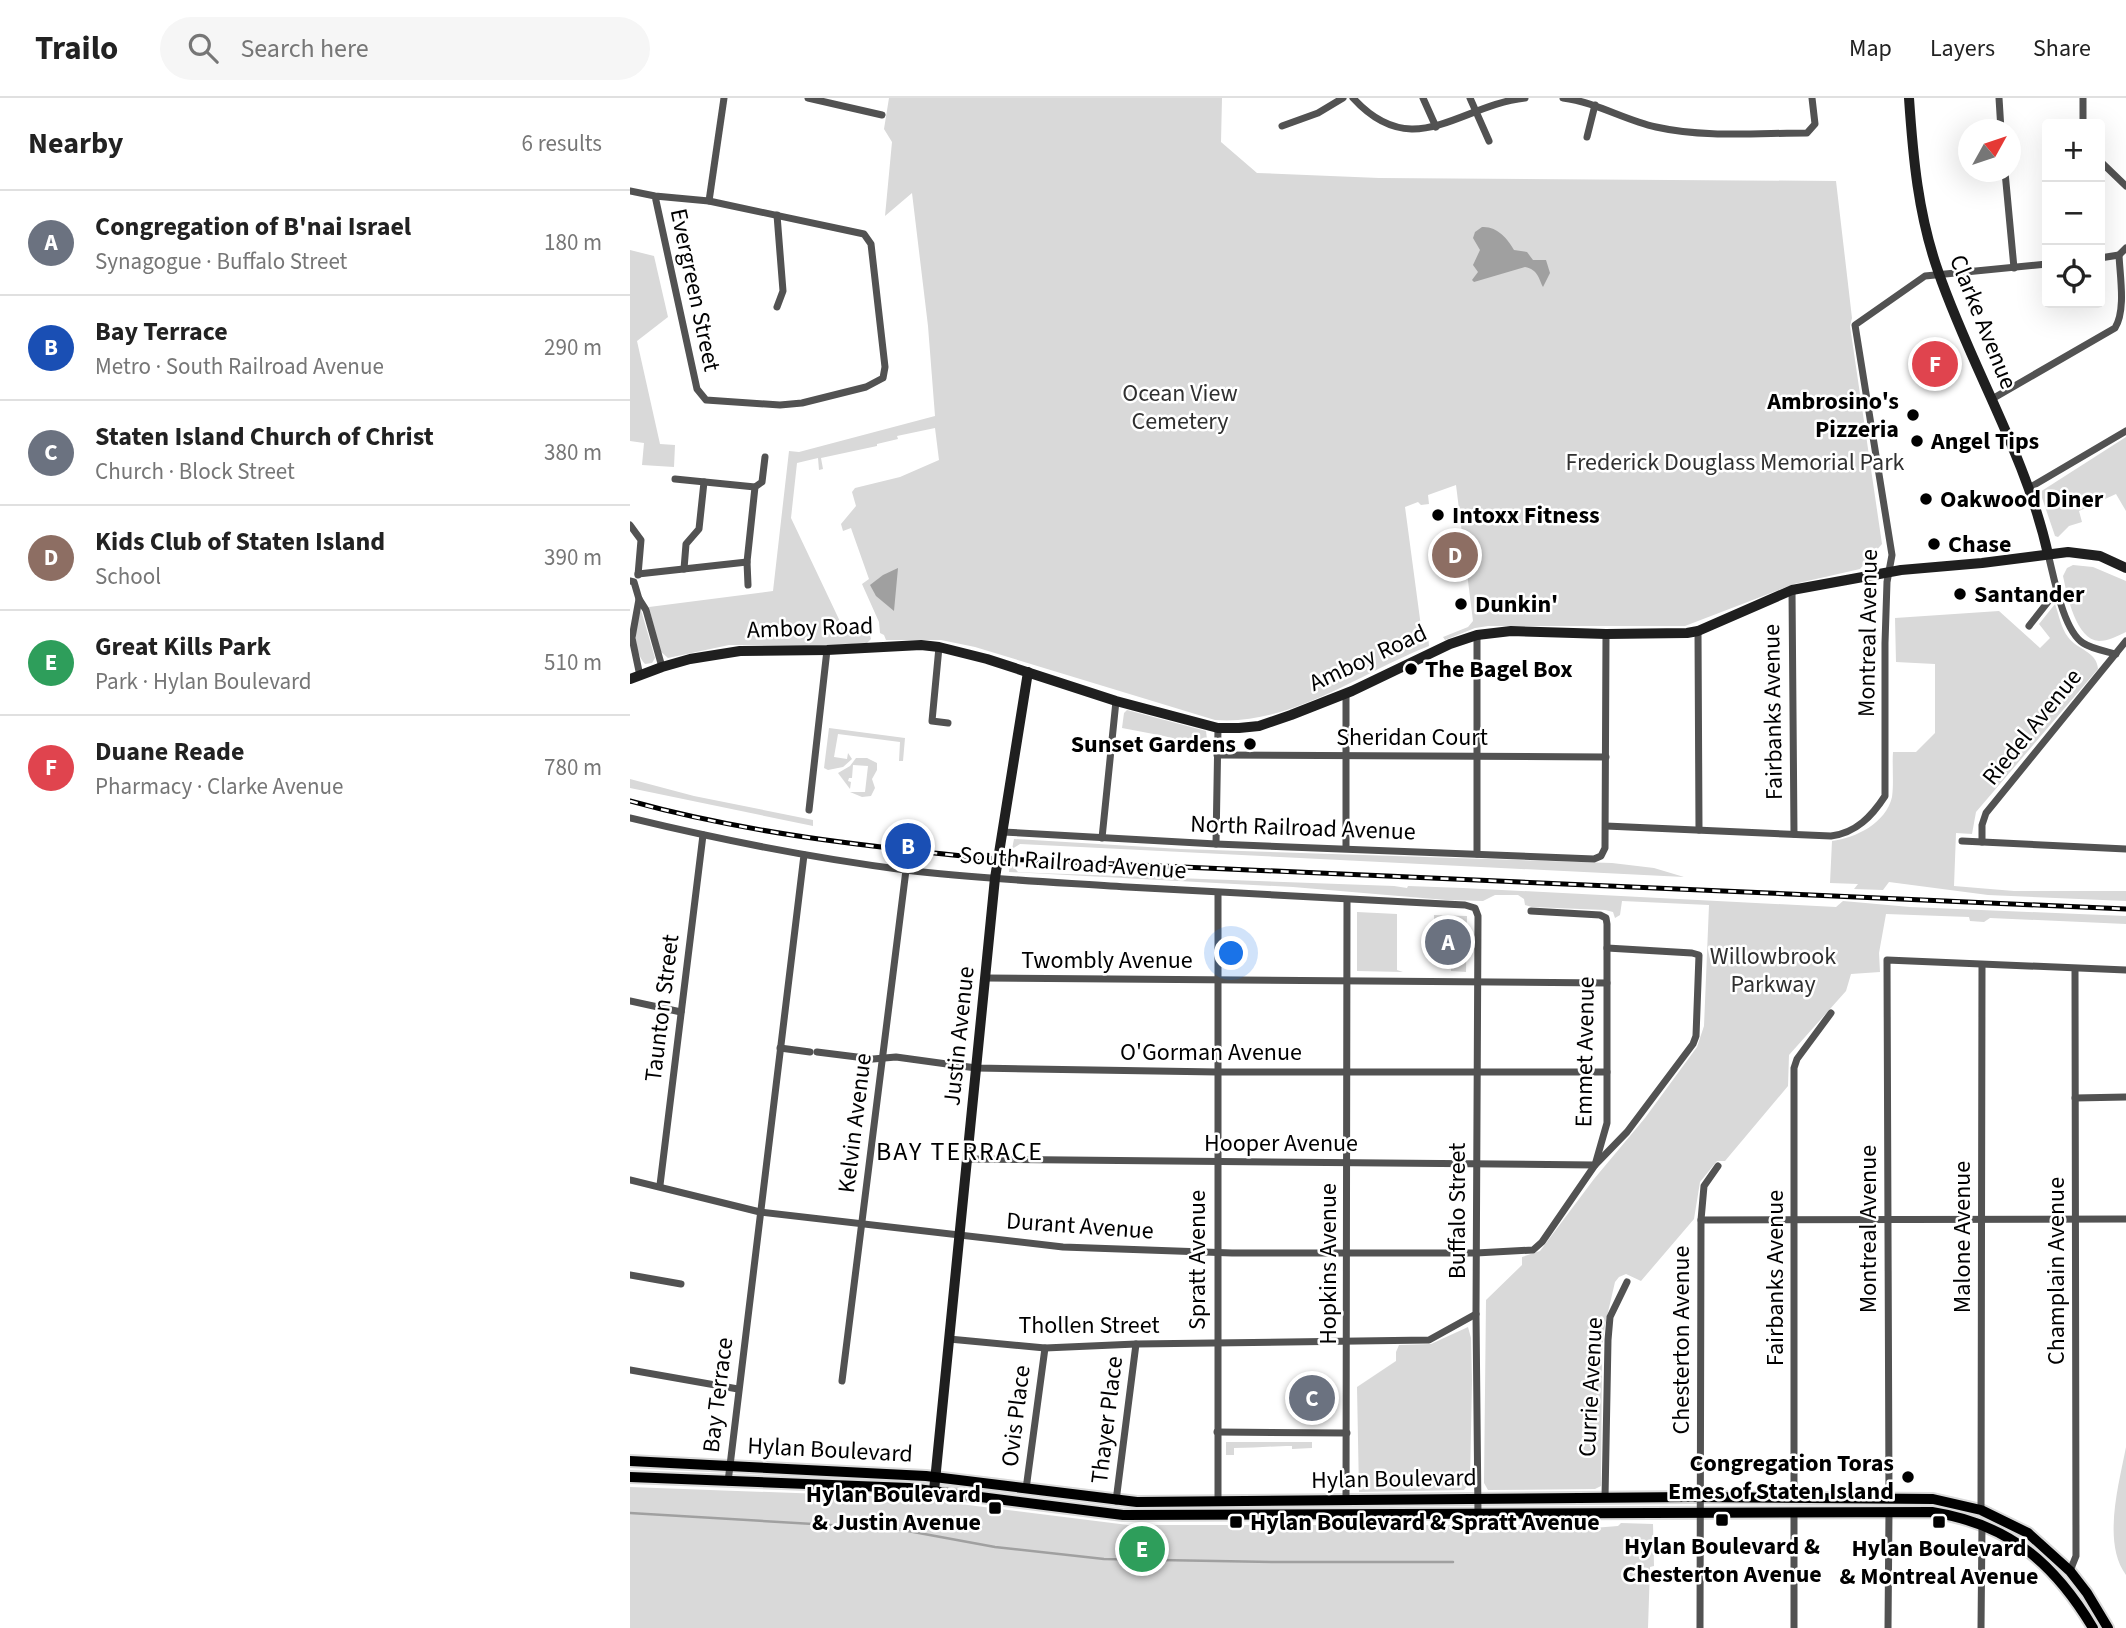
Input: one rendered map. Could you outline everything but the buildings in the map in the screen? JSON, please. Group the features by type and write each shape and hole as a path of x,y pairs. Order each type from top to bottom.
{"main road":[{"name":"Clarke Avenue","path":"1909,98 1913,166 1919,204 1939,274 2028,488 2049,554"},
{"name":"Amboy Road","path":"635,677 662,667 740,651 939,647 963,651 1116,701 1218,728 1259,726 1346,694 1450,644 1477,635 1511,631 1675,634 1699,631 1792,590 1889,572 2049,554 2072,552 2095,555 2126,568"},
{"name":"Justin Avenue","path":"934,1490 995,878 1028,672"},
{"name":"Hylan Boulevard","path":"630,1461 936,1477 1116,1501 1700,1497 1933,1499 1982,1510 2028,1533 2070,1571 2087,1592 2108,1628"},
{"name":"Hylan Boulevard","path":"630,1477 934,1490 1123,1515 1889,1511 1940,1514 1982,1525 2014,1541 2049,1568 2068,1589 2093,1628"}],"street":[{"path":"709,201 724,98"},
{"path":"808,98 882,115"},
{"path":"1282,126 1318,113 1343,98"},
{"path":"1353,98 1364,109 1386,122 1409,129 1436,127 1500,103 1525,98"},
{"path":"1423,98 1436,127"},
{"path":"1470,98 1489,141"},
{"path":"1563,98 1595,105 1651,126 1695,133 1807,133 1813,128 1815,120 1812,98"},
{"path":"1998,98 2000,119"},
{"path":"2083,98 2083,119"},
{"path":"1587,137 1595,105"},
{"path":"2105,166 2126,186"},
{"path":"2006,182 2014,268"},
{"path":"630,191 709,201 777,215 783,291 777,307"},
{"name":"Evergreen Street","path":"655,196 697,389 701,396 711,402 780,405 803,403 866,387 883,378 885,367 868,237 859,232 777,215"},
{"path":"2105,257 2119,256 2126,248"},
{"path":"1992,399 2120,323 2122,309 2119,256"},
{"path":"1939,274 2042,265"},
{"name":"Montreal Avenue","path":"1794,834 1831,836 1852,830 1871,815 1885,796 1885,643 1892,555 1856,325 1925,276 1939,274"},
{"path":"2028,488 2126,431"},
{"path":"675,479 755,486 762,482 765,457"},
{"path":"684,569 686,544 699,529 704,482"},
{"path":"748,585 747,562 755,486"},
{"path":"630,525 641,540 638,574 632,582 646,610 662,667"},
{"path":"2049,554 2069,625 2078,639 2116,654"},
{"path":"638,574 747,562"},
{"path":"2029,626 2058,589"},
{"name":"Fairbanks Avenue","path":"1792,590 1794,834"},
{"path":"635,677 632,638 639,599"},
{"path":"1699,631 1699,830"},
{"path":"1606,634 1605,826 1794,834"},
{"path":"1477,635 1477,854"},
{"name":"Riedel Avenue","path":"1982,842 1984,816 2126,642"},
{"path":"939,647 932,722 948,723"},
{"path":"809,810 827,650"},
{"path":"1346,694 1346,848"},
{"path":"1102,838 1116,701"},
{"path":"1216,844 1218,728"},
{"name":"Sheridan Court","path":"1217,755 1606,757"},
{"name":"South Railroad Avenue","path":"630,818 804,855 906,870 1218,893 1469,905 1475,908"},
{"name":"North Railroad Avenue","path":"1003,832 1216,844 1594,859 1601,856 1605,848 1605,826"},
{"name":"Taunton Street","path":"660,1185 703,835"},
{"path":"1962,841 2126,849"},
{"name":"Bay Terrace","path":"728,1482 804,855"},
{"name":"Kelvin Avenue","path":"842,1381 906,870"},
{"name":"Spratt Avenue","path":"1218,893 1218,1502"},
{"name":"Hopkins Avenue","path":"1346,1501 1347,900"},
{"name":"Buffalo Street","path":"1475,908 1478,916 1478,1515"},
{"name":"Emmet Avenue","path":"1531,911 1600,915 1606,918 1607,948 1607,1123 1595,1165 1534,1250"},
{"path":"1595,1165 1627,1132 1693,1044 1696,1036 1699,955 1607,948"},
{"name":"Montreal Avenue","path":"1889,1498 1887,960 1982,965"},
{"path":"1982,965 2126,970"},
{"name":"Malone Avenue","path":"1982,965 1982,1510"},
{"name":"Champlain Avenue","path":"2070,1571 2076,1556 2075,969"},
{"name":"Twombly Avenue","path":"986,978 1606,983"},
{"path":"630,1002 681,1012"},
{"name":"Fairbanks Avenue","path":"1794,1498 1794,1068 1797,1059 1831,1013"},
{"name":"O'Gorman Avenue","path":"780,1048 882,1059 896,1057 976,1068 1217,1072 1607,1072"},
{"path":"2075,1098 2126,1097"},
{"name":"Hooper Avenue","path":"967,1158 1216,1163 1595,1165"},
{"path":"1718,1166 1704,1186 1701,1220 2126,1219"},
{"name":"Durant Avenue","path":"630,1180 660,1185 760,1212 1073,1248 1476,1254 1534,1250"},
{"name":"Chesterton Avenue","path":"1700,1628 1701,1220"},
{"path":"630,1275 681,1284"},
{"name":"Currie Avenue","path":"1605,1498 1610,1317 1627,1282"},
{"name":"Thollen Street","path":"949,1339 1045,1348 1136,1344 1429,1340 1476,1314"},
{"name":"Thayer Place","path":"1116,1501 1136,1344"},
{"name":"Ovis Place","path":"1026,1489 1045,1348"},
{"path":"630,1370 738,1389"},
{"path":"1217,1432 1347,1433"},
{"path":"1888,1628 1889,1511"},
{"path":"1794,1513 1794,1628"},
{"path":"1981,1628 1982,1525"}],"green space":[{"name":"Ocean View Cemetery","path":"889,98 1222,98 1221,142 1257,173 1379,178 1836,181 1852,318 1850,326 1882,544 1860,569 1794,584 1685,626 1488,626 1475,628 1445,640 1443,637 1468,627 1473,621 1456,485 1428,495 1429,504 1421,505 1418,502 1405,507 1422,634 1428,635 1429,646 1298,706 1243,720 1215,720 975,647 941,640 886,640 880,633 879,622 862,584 869,579 851,528 843,531 841,524 856,506 852,492 855,488 900,477 939,460 935,428 897,436 898,439 877,446 821,458 823,469 819,470 818,458 797,463 791,518 845,632 869,631 871,639 867,643 729,645 668,658 660,651 649,607 773,591 789,451 799,452 935,416 928,326 912,193 885,216 892,142 884,129"},
{"path":"630,250 654,256 668,317 637,341 660,444 675,445 674,467 642,465 644,443 630,441"},
{"path":"2126,437 2126,511 2116,494 2079,511 2082,522 2069,526 2058,537 2055,536 2040,492"},
{"path":"2073,565 2093,567 2126,581 2126,632 2099,641 2084,633 2074,615 2063,576 2067,568"},
{"name":"Willowbrook Parkway","path":"2055,604 2066,633 2094,658 2098,669 1976,812 1972,834 1956,833 1954,886 2014,891 2126,891 2126,901 1988,895 1889,882 1883,890 1854,889 1858,884 1830,883 1832,841 1851,837 1869,828 1889,806 1893,792 1893,752 1916,752 1935,733 1935,664 1896,662 1895,618 1999,611 2040,648 2050,638 2039,624"},
{"path":"641,610 655,658 652,663 645,664 638,652 636,638"},
{"path":"1127,710 1206,731 1208,748 1122,728"},
{"path":"829,728 905,738 903,761 899,761 900,742 838,734 834,757 847,759 848,753 852,759 843,767 828,770 824,768"},
{"path":"856,758 867,758 877,763 872,779 875,788 871,796 862,797 850,792 865,792 868,766 853,765 852,778 848,781 851,782 850,789 838,773 850,766"},
{"path":"630,779 694,796 813,820 813,826 630,788"},
{"path":"1014,839 1181,849 1612,863 1654,868 1684,877 1020,844 1012,849"},
{"name":"Willowbrook Parkway","path":"1010,863 1018,872 1463,888 1836,907 1843,901 1910,907 2126,916 2126,924 1990,918 1984,922 1970,921 1969,917 1886,914 1879,953 1880,972 1851,974 1846,991 1789,1055 1788,1086 1725,1161 1717,1161 1700,1182 1694,1219 1641,1281 1626,1274 1615,1282 1602,1351 1601,1486 1595,1489 1488,1490 1484,1483 1486,1300 1522,1265 1522,1257 1540,1251 1697,1047 1704,1026 1709,905 1622,901 1620,915 1615,918 1613,912 1605,910 1532,907 1525,905 1524,899 1518,895 1495,895 1483,901 1446,900 1293,887 1009,872"},
{"path":"1357,912 1397,914 1397,970 1403,972 1357,971"},
{"path":"1434,915 1467,916 1466,972 1451,971 1451,962 1461,961 1461,923 1434,922"},
{"path":"1468,1327 1471,1338 1472,1381 1470,1481 1464,1490 1359,1492 1357,1387 1396,1361 1399,1345 1431,1344"},
{"path":"1226,1442 1312,1442 1312,1448 1234,1448 1234,1455 1226,1455"},
{"path":"2126,1447 2126,1575 2115,1547 2114,1513"},
{"path":"630,1487 904,1497 1128,1525 1458,1525 1484,1533 1509,1525 1591,1525 1593,1528 1618,1526 1621,1523 1653,1524 1654,1566 1650,1567 1648,1628 630,1628"}],"shaded area":[{"path":"1482,227 1497,231 1514,250 1527,252 1533,260 1546,260 1550,273 1543,287 1535,272 1525,267 1474,282 1472,280 1478,272 1473,265 1480,250 1473,238 1475,232"},
{"path":"898,568 894,611 876,596 870,585"}],"waterway":[{"path":"630,1513 897,1529 995,1547 1104,1559 1453,1562"}],"railway":[{"path":"630,801 761,830 982,858 2126,909"}],"place":[{"name":"Duane Reade","path":"1935,364"},
{"name":"Ambrosino's Pizzeria","path":"1913,415"},
{"name":"Angel Tips","path":"1917,441"},
{"name":"Oakwood Diner","path":"1926,499"},
{"name":"Intoxx Fitness","path":"1438,515"},
{"name":"Chase","path":"1934,544"},
{"name":"Kids Club of Staten Island","path":"1455,555"},
{"name":"Santander","path":"1960,594"},
{"name":"Dunkin'","path":"1461,604"},
{"name":"The Bagel Box","path":"1411,669"},
{"name":"Sunset Gardens","path":"1250,744"},
{"name":"Bay Terrace","path":"908,846"},
{"name":"Congregation of B'nai Israel","path":"1448,942"},
{"name":"Staten Island Church of Christ","path":"1312,1398"},
{"name":"Congregation Toras Emes of Staten Island","path":"1908,1477"},
{"name":"Hylan Boulevard & Justin Avenue","path":"995,1508"},
{"name":"Hylan Boulevard & Chesterton Avenue","path":"1722,1520"},
{"name":"Hylan Boulevard & Spratt Avenue","path":"1236,1522"},
{"name":"Hylan Boulevard & Montreal Avenue","path":"1939,1522"},
{"name":"Great Kills Park","path":"1142,1549"}],"district":[{"name":"BAY TERRACE","path":"960,1151"}],"park label":[{"name":"Frederick Douglass Memorial Park","path":"1735,462"}]}
